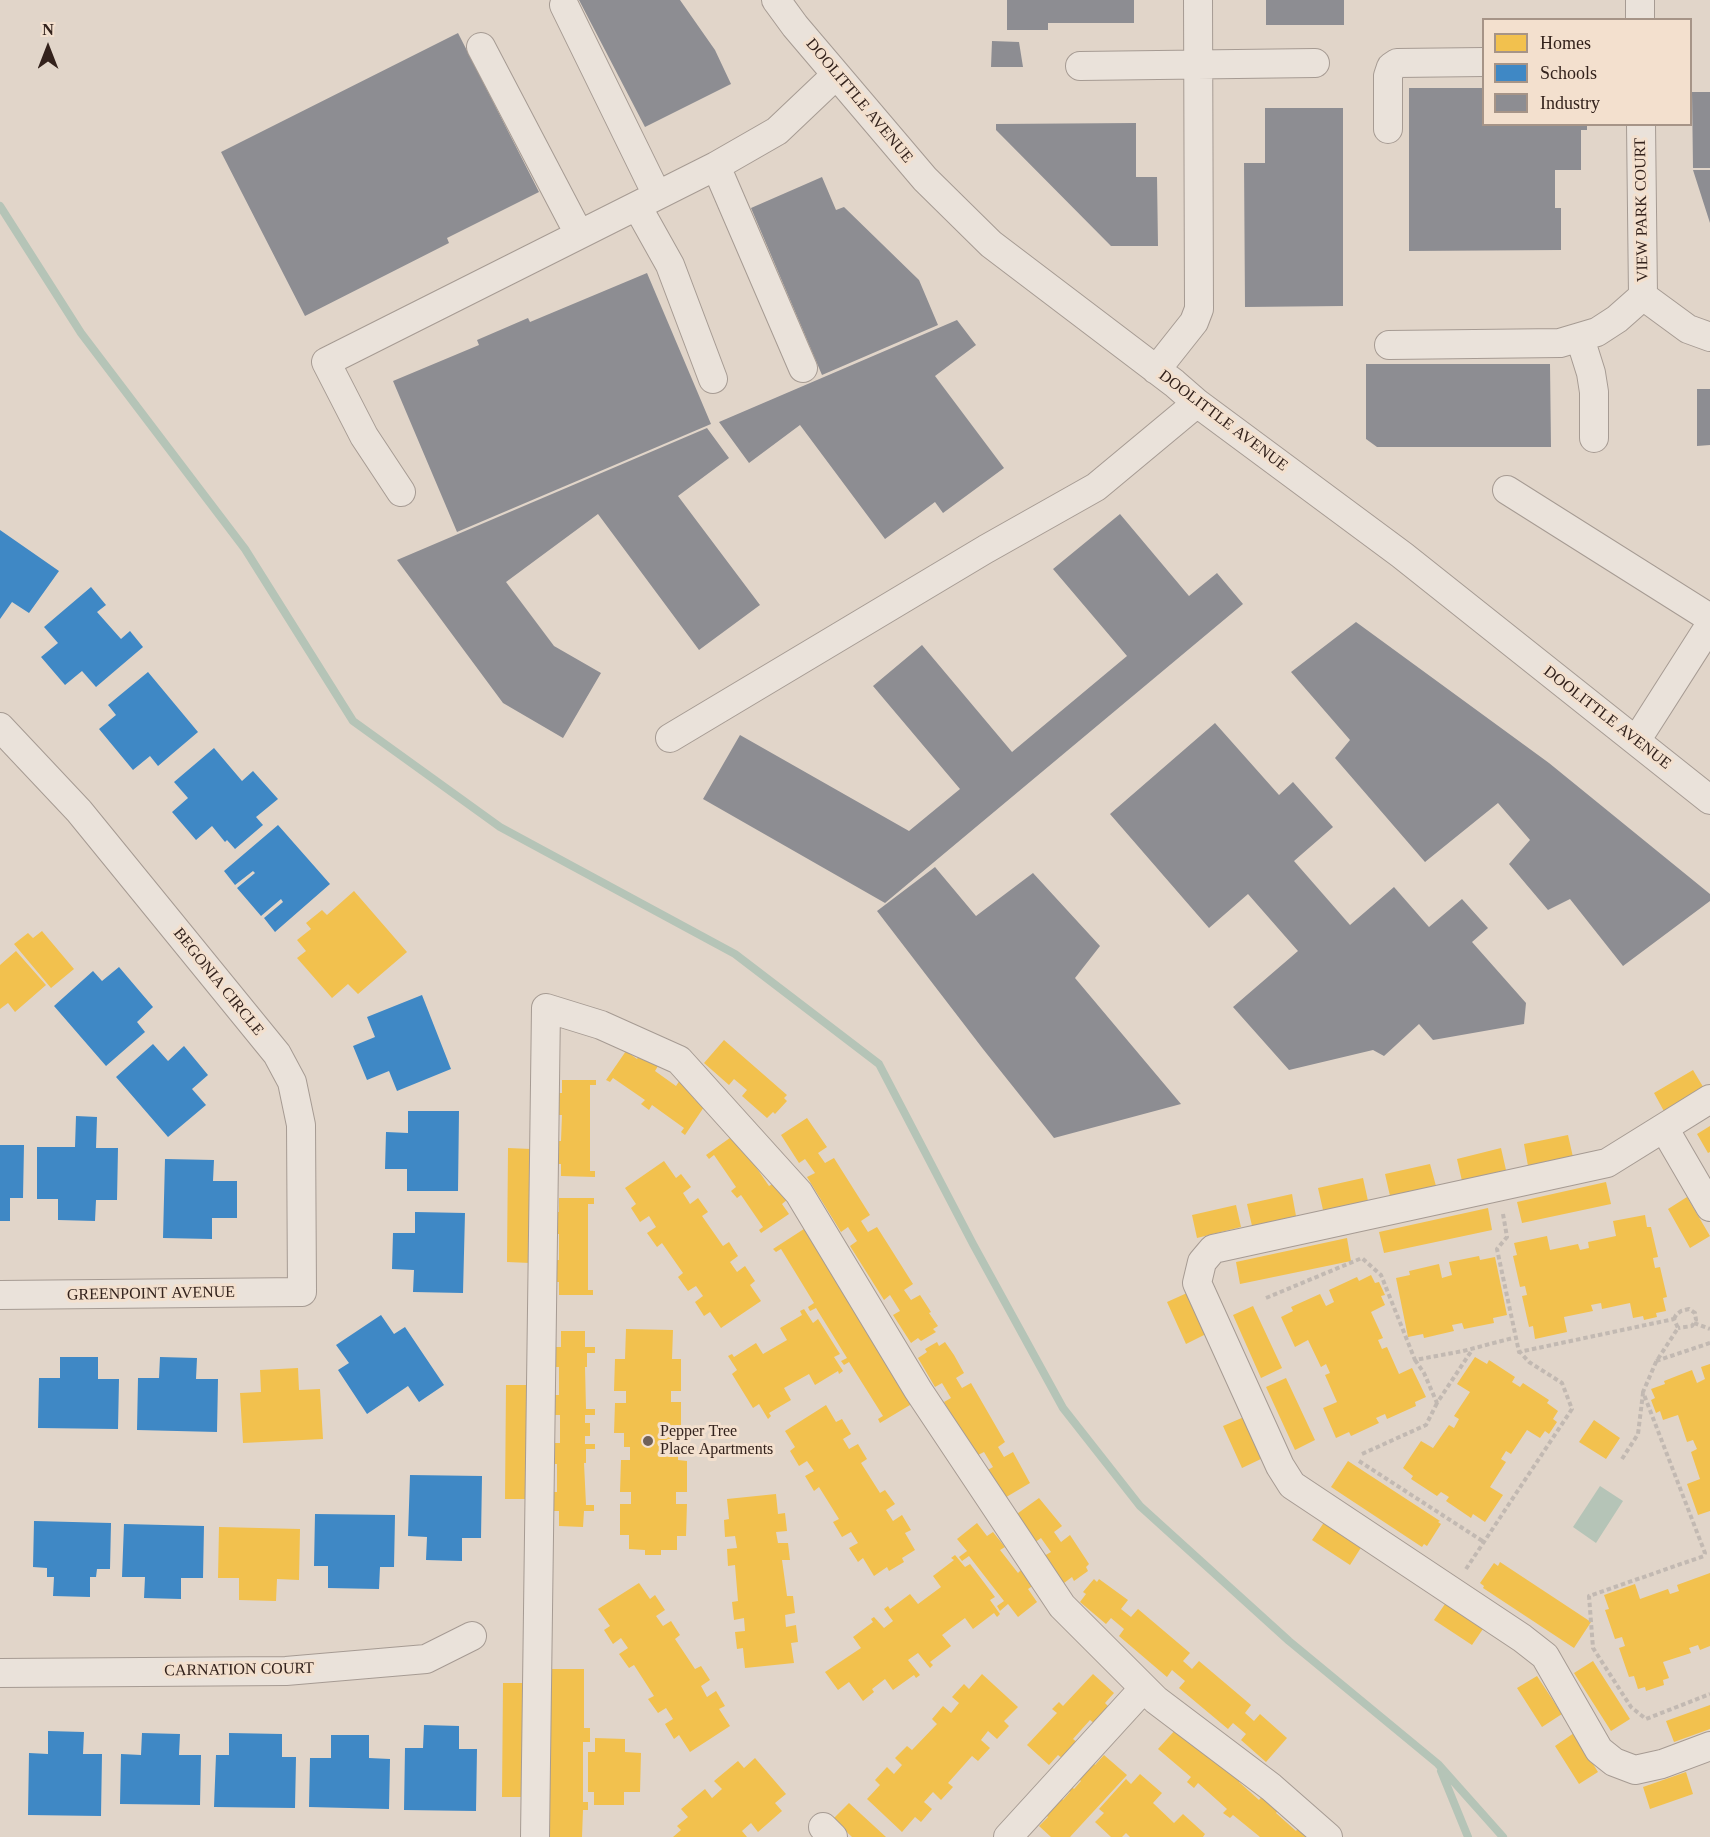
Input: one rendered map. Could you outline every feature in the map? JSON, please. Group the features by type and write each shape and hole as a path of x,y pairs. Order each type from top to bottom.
{"street":[{"name":"DOOLITTLE AVENUE","path":"776,0 795,26 925,179 992,244 1197,403 1402,555 1710,800"},
{"path":"1156,370 1194,322 1199,309 1198,0"},
{"path":"1640,0 1640,18"},
{"path":"564,5 647,201 713,379"},
{"path":"481,47 579,234"},
{"path":"1388,129 1391,67 1397,63 1482,62"},
{"path":"1080,66 1315,63"},
{"path":"401,492 364,436 326,362 716,166 777,131 836,75"},
{"name":"VIEW PARK COURT","path":"1641,126 1643,296"},
{"path":"716,166 803,368"},
{"path":"1389,345 1560,343 1597,332 1617,319 1643,296 1688,329 1710,337"},
{"path":"1580,338 1591,373 1594,392 1594,438"},
{"path":"670,738 976,555 1096,487 1197,403"},
{"path":"1507,490 1710,618"},
{"path":"1636,741 1710,625"},
{"name":"BEGONIA CIRCLE","path":"0,727 79,811 277,1054 292,1082 301,1125 302,1292"},
{"path":"535,1837 546,1008 601,1025 679,1060 799,1192 918,1390 1062,1606 1156,1700 1271,1787 1328,1837"},
{"path":"1710,1100 1607,1163 1213,1249 1202,1262 1197,1283 1280,1466 1292,1485 1522,1638 1545,1656 1599,1750 1614,1762 1635,1770 1662,1764 1710,1746"},
{"path":"1665,1128 1710,1207"},
{"name":"GREENPOINT AVENUE","path":"0,1295 302,1292"},
{"name":"CARNATION COURT","path":"0,1673 286,1671 426,1659 472,1636"},
{"path":"1008,1837 1144,1688"}],"path":[{"path":"1452,1591 1572,1409 1562,1383 1529,1362 1519,1352 1497,1249 1507,1237 1496,1187"},
{"path":"1266,1298 1362,1258 1381,1275 1415,1360 1424,1373 1437,1403"},
{"path":"1519,1352 1674,1319 1681,1311 1689,1309 1695,1313 1692,1326 1677,1328"},
{"path":"1674,1319 1677,1328"},
{"path":"1694,1323 1710,1329"},
{"path":"1622,1459 1638,1434 1643,1392 1656,1362 1677,1328"},
{"path":"1415,1360 1513,1338"},
{"path":"1656,1362 1710,1344"},
{"path":"1362,1454 1426,1425 1437,1403 1472,1349"},
{"path":"1643,1392 1708,1552 1704,1556 1589,1596 1593,1648 1631,1707 1646,1719 1710,1694"},
{"path":"1359,1461 1484,1542"}],"shaded area":[{"path":"1600,1486 1623,1501 1596,1543 1573,1527"}],"building: Homes":[{"path":"354,891 407,952 358,994 348,984 332,998 297,958 306,951 297,940 311,929 306,923 322,910 327,915"},
{"path":"42,931 74,969 51,988 14,944 28,933 33,938"},
{"path":"16,951 46,985 15,1012 8,1003 0,1009 0,965"},
{"path":"724,1040 787,1095 784,1098 787,1101 775,1114 773,1112 767,1118 742,1096 747,1090 734,1079 729,1085 704,1063"},
{"path":"626,1051 637,1059 641,1053 658,1066 655,1071 676,1086 680,1080 698,1093 694,1099 704,1107 685,1135 681,1132 684,1128 652,1105 649,1110 641,1104 645,1100 613,1078 610,1082 606,1080"},
{"path":"1693,1070 1705,1090 1665,1113 1654,1093"},
{"path":"562,1080 596,1080 596,1085 590,1085 590,1171 595,1171 595,1177 561,1176 561,1164 554,1164 554,1141 561,1141 562,1115 555,1115 555,1093 562,1093"},
{"path":"807,1118 827,1147 818,1153 825,1163 834,1158 870,1215 861,1221 868,1232 877,1227 913,1284 904,1290 911,1300 920,1295 931,1312 929,1313 938,1326 933,1329 936,1332 921,1341 918,1338 911,1343 893,1315 900,1311 890,1295 884,1300 850,1246 857,1241 848,1227 841,1232 807,1177 815,1173 805,1159 799,1163 781,1135"},
{"path":"1710,1126 1710,1152 1708,1153 1697,1134"},
{"path":"734,1135 769,1186 776,1182 788,1199 782,1204 789,1214 761,1233 759,1230 763,1227 741,1195 737,1198 731,1191 736,1187 714,1155 709,1159 706,1155"},
{"path":"1568,1135 1573,1157 1528,1166 1524,1144"},
{"path":"508,1148 531,1149 530,1263 507,1262"},
{"path":"1501,1148 1506,1170 1462,1181 1457,1159"},
{"path":"664,1161 676,1178 681,1174 691,1187 683,1193 690,1204 698,1198 708,1212 702,1216 723,1246 729,1242 738,1256 730,1262 737,1272 745,1266 755,1281 750,1285 761,1301 721,1328 710,1312 704,1316 695,1302 703,1296 696,1286 688,1291 678,1277 683,1273 662,1243 657,1247 647,1233 656,1227 649,1216 640,1222 631,1208 636,1204 625,1188"},
{"path":"1430,1164 1436,1186 1390,1196 1385,1174"},
{"path":"1363,1178 1368,1201 1323,1210 1318,1188"},
{"path":"1606,1182 1611,1204 1522,1223 1517,1202"},
{"path":"1292,1194 1296,1216 1252,1226 1247,1204"},
{"path":"1687,1197 1710,1236 1690,1248 1668,1209"},
{"path":"559,1198 594,1198 594,1204 588,1204 588,1290 593,1290 593,1295 559,1295 559,1282 552,1282 552,1260 559,1260 559,1234 552,1234 552,1212 559,1212"},
{"path":"1236,1205 1241,1227 1197,1238 1192,1215"},
{"path":"1488,1208 1492,1230 1384,1253 1379,1232"},
{"path":"1645,1215 1647,1227 1651,1227 1658,1257 1653,1258 1655,1268 1660,1267 1667,1297 1663,1298 1666,1311 1656,1313 1657,1317 1644,1320 1643,1316 1633,1318 1630,1303 1602,1309 1601,1303 1591,1305 1593,1311 1564,1317 1567,1332 1535,1339 1533,1326 1529,1327 1522,1296 1527,1295 1525,1286 1520,1287 1513,1256 1517,1255 1514,1243 1547,1236 1550,1250 1578,1244 1580,1250 1589,1248 1588,1242 1616,1236 1613,1221"},
{"path":"807,1227 915,1402 880,1423 878,1419 883,1416 849,1362 844,1365 841,1361 847,1358 816,1308 810,1311 808,1307 814,1303 781,1249 776,1252 773,1249"},
{"path":"1347,1238 1351,1261 1240,1284 1236,1262"},
{"path":"1479,1256 1480,1260 1495,1257 1507,1315 1493,1318 1494,1323 1464,1329 1462,1323 1452,1325 1454,1331 1424,1338 1423,1334 1408,1337 1396,1278 1410,1275 1409,1271 1439,1264 1442,1278 1452,1275 1449,1262"},
{"path":"1371,1275 1375,1283 1379,1282 1385,1295 1381,1296 1385,1305 1371,1312 1383,1338 1378,1340 1382,1349 1387,1347 1399,1374 1412,1368 1426,1397 1415,1402 1416,1406 1387,1419 1385,1414 1376,1418 1379,1423 1351,1436 1349,1432 1336,1438 1323,1408 1337,1402 1325,1375 1330,1373 1326,1364 1321,1367 1308,1340 1295,1347 1281,1317 1293,1311 1291,1307 1320,1294 1326,1306 1334,1302 1329,1290 1357,1277 1359,1281"},
{"path":"1187,1293 1206,1334 1186,1344 1167,1302"},
{"path":"1253,1306 1282,1368 1261,1378 1233,1315"},
{"name":"Pepper Tree Place Apartments","path":"804,1309 813,1323 818,1319 840,1354 834,1357 843,1371 839,1374 838,1371 815,1385 809,1374 784,1388 791,1400 769,1413 771,1416 768,1419 759,1404 753,1408 732,1374 737,1370 728,1356 732,1354 734,1357 756,1343 763,1354 787,1340 780,1328 802,1315 800,1311"},
{"name":"Pepper Tree Place Apartments","path":"626,1329 673,1330 672,1359 681,1359 681,1391 671,1391 671,1402 681,1402 681,1435 672,1434 672,1447 678,1447 678,1460 687,1461 687,1492 676,1492 676,1504 687,1504 686,1536 677,1536 677,1550 661,1550 661,1555 645,1555 645,1550 629,1549 629,1535 620,1535 620,1504 631,1504 631,1492 620,1492 621,1460 630,1460 630,1447 624,1447 624,1433 614,1433 615,1403 626,1403 626,1391 614,1391 615,1359 625,1359"},
{"path":"561,1331 585,1331 585,1347 595,1347 595,1353 587,1353 587,1367 585,1367 586,1409 595,1409 595,1415 585,1415 585,1423 590,1423 590,1436 585,1436 585,1444 595,1444 595,1449 586,1449 586,1463 584,1463 586,1505 594,1505 594,1511 584,1511 583,1527 559,1526 559,1511 551,1511 551,1492 557,1492 557,1464 552,1464 552,1443 560,1443 560,1415 552,1415 552,1395 559,1395 559,1367 553,1367 553,1347 561,1347"},
{"path":"937,1342 939,1346 945,1342 964,1373 956,1378 962,1388 971,1383 1005,1442 998,1447 1004,1457 1013,1452 1030,1483 1003,1499 986,1471 993,1467 984,1452 976,1456 944,1402 951,1398 942,1383 935,1387 918,1358 927,1352 925,1349"},
{"path":"1475,1357 1487,1364 1489,1360 1515,1377 1512,1382 1520,1387 1523,1383 1549,1400 1547,1403 1558,1411 1553,1419 1557,1422 1549,1434 1545,1431 1540,1438 1527,1430 1511,1454 1506,1451 1501,1459 1506,1462 1490,1487 1503,1495 1485,1522 1473,1514 1471,1518 1446,1501 1449,1497 1441,1492 1437,1496 1411,1479 1413,1476 1403,1468 1421,1441 1433,1448 1449,1425 1454,1428 1459,1419 1454,1416 1470,1392 1457,1384"},
{"path":"1710,1364 1710,1511 1698,1515 1687,1484 1700,1479 1691,1452 1697,1449 1693,1440 1687,1442 1678,1415 1663,1420 1660,1411 1656,1413 1651,1400 1655,1398 1651,1389 1692,1370 1697,1383 1705,1379 1701,1367"},
{"path":"298,1368 299,1390 320,1389 323,1439 243,1443 240,1393 261,1392 260,1370"},
{"path":"1286,1378 1315,1440 1295,1450 1266,1387"},
{"path":"506,1385 529,1385 528,1499 505,1499"},
{"name":"Pepper Tree Place Apartments","path":"826,1405 836,1422 842,1419 851,1434 843,1439 849,1449 858,1444 867,1459 861,1463 880,1493 885,1490 895,1504 886,1510 893,1521 902,1515 911,1530 905,1533 915,1550 902,1558 904,1562 889,1571 887,1567 874,1576 863,1558 858,1562 849,1548 858,1543 851,1532 842,1537 833,1522 839,1519 819,1487 814,1491 805,1476 814,1471 807,1461 799,1466 790,1451 795,1447 785,1431"},
{"path":"1244,1417 1263,1458 1242,1468 1223,1426"},
{"path":"1594,1420 1620,1438 1606,1459 1579,1442"},
{"path":"1348,1461 1440,1521 1438,1522 1441,1524 1427,1546 1424,1544 1422,1547 1331,1487"},
{"name":"Pepper Tree Place Apartments","path":"776,1494 778,1514 785,1513 787,1531 776,1532 778,1543 788,1543 790,1560 782,1560 787,1596 793,1596 795,1613 785,1615 786,1627 796,1625 798,1642 791,1643 794,1663 745,1668 743,1648 737,1649 735,1632 745,1631 744,1618 734,1620 732,1602 738,1601 735,1565 728,1566 727,1549 737,1548 735,1536 725,1537 724,1520 729,1519 727,1499"},
{"path":"1039,1498 1062,1526 1054,1532 1061,1542 1070,1535 1089,1564 1086,1567 1088,1571 1074,1581 1072,1577 1064,1583 1044,1556 1051,1552 1041,1538 1034,1543 1014,1516"},
{"path":"1325,1521 1362,1546 1350,1565 1312,1540"},
{"path":"977,1523 987,1536 993,1532 1005,1547 1000,1550 1018,1573 1022,1569 1034,1585 1028,1589 1037,1602 1018,1617 1008,1604 1000,1611 997,1606 1004,1601 969,1556 962,1561 959,1557 967,1551 957,1539"},
{"path":"219,1527 300,1529 299,1580 277,1579 276,1601 239,1600 239,1578 218,1578"},
{"path":"955,1555 965,1567 970,1564 995,1597 990,1600 1000,1614 997,1617 994,1613 973,1629 965,1618 942,1635 951,1646 930,1662 933,1665 930,1668 918,1653 908,1660 920,1675 916,1678 914,1675 893,1690 885,1679 872,1689 874,1692 863,1701 849,1682 838,1690 825,1672 861,1648 853,1637 873,1622 871,1619 874,1617 884,1628 893,1621 884,1609 888,1606 890,1609 910,1594 918,1604 941,1587 933,1576 954,1560 951,1558"},
{"path":"1500,1562 1591,1622 1574,1648 1483,1588 1484,1586 1480,1583 1494,1563 1498,1566"},
{"path":"1710,1573 1710,1646 1700,1650 1698,1645 1689,1648 1691,1653 1663,1662 1669,1678 1663,1680 1664,1685 1646,1691 1645,1687 1638,1689 1634,1676 1629,1677 1619,1648 1625,1646 1622,1637 1615,1639 1605,1610 1609,1609 1604,1595 1635,1584 1640,1599 1668,1589 1670,1594 1679,1591 1677,1585"},
{"path":"1094,1579 1097,1582 1099,1579 1128,1600 1121,1609 1131,1617 1138,1609 1190,1653 1183,1661 1192,1669 1199,1661 1251,1705 1245,1713 1254,1721 1260,1714 1287,1738 1266,1762 1241,1740 1246,1734 1233,1723 1228,1729 1179,1688 1185,1681 1172,1670 1167,1677 1119,1636 1124,1629 1111,1618 1106,1624 1080,1602 1086,1594 1083,1592"},
{"path":"639,1583 650,1599 655,1595 665,1610 656,1616 663,1626 671,1621 680,1635 675,1639 695,1669 701,1666 710,1680 701,1686 707,1697 716,1691 725,1706 719,1709 730,1726 690,1752 679,1735 674,1739 665,1724 673,1719 666,1708 658,1713 648,1699 654,1696 634,1665 629,1668 619,1654 628,1648 621,1638 613,1644 604,1630 610,1626 598,1609"},
{"path":"1447,1601 1485,1626 1472,1645 1434,1620"},
{"path":"1593,1661 1630,1719 1611,1731 1574,1673"},
{"path":"550,1669 584,1669 584,1728 590,1728 590,1742 583,1742 583,1802 588,1802 588,1810 583,1810 582,1837 549,1837"},
{"path":"982,1674 1018,1707 1004,1721 1009,1726 997,1739 988,1731 981,1740 990,1748 978,1761 972,1756 948,1783 953,1787 941,1800 933,1792 924,1802 932,1809 921,1822 915,1817 902,1832 867,1799 880,1785 875,1780 887,1767 894,1774 902,1765 895,1758 907,1746 912,1750 937,1724 932,1719 943,1706 951,1713 959,1703 952,1697 964,1684 969,1689"},
{"path":"1093,1674 1114,1693 1105,1703 1110,1708 1095,1724 1090,1720 1073,1739 1078,1743 1063,1759 1058,1755 1049,1765 1027,1745 1057,1713 1052,1709 1059,1702 1063,1706"},
{"path":"1537,1676 1562,1714 1542,1727 1517,1688"},
{"path":"503,1683 526,1683 525,1797 502,1797"},
{"path":"1710,1705 1710,1729 1674,1742 1666,1721"},
{"path":"1177,1728 1243,1776 1239,1782 1259,1800 1264,1794 1280,1808 1276,1813 1296,1831 1300,1826 1313,1837 1260,1837 1233,1815 1230,1818 1223,1813 1227,1809 1198,1783 1194,1788 1187,1782 1191,1777 1158,1749"},
{"path":"1574,1733 1598,1772 1579,1784 1555,1746"},
{"path":"595,1738 625,1739 625,1752 641,1753 640,1792 624,1792 624,1805 594,1805 594,1792 588,1792 588,1752 595,1752"},
{"path":"1104,1755 1127,1775 1070,1837 1051,1837 1039,1826 1048,1817 1043,1812 1058,1795 1063,1800 1070,1792 1065,1788 1069,1784 1074,1789 1081,1781 1076,1776 1091,1760 1095,1765"},
{"path":"755,1758 786,1794 775,1803 782,1811 758,1832 751,1823 742,1831 747,1837 673,1837 681,1830 677,1826 688,1817 681,1809 705,1789 712,1798 722,1789 714,1781 738,1761 744,1768"},
{"path":"1686,1772 1693,1794 1650,1809 1643,1787"},
{"path":"1140,1774 1162,1793 1153,1803 1174,1823 1183,1814 1205,1834 1203,1837 1130,1837 1126,1833 1122,1837 1111,1837 1095,1822 1104,1813 1099,1809 1126,1779 1131,1784"},
{"path":"849,1803 886,1837 852,1837 833,1819"}],"building: Schools":[{"path":"0,530 59,571 29,613 12,602 0,619"},
{"path":"91,587 106,605 97,612 121,639 130,631 143,647 96,687 82,671 65,685 41,657 58,643 44,627"},
{"path":"148,672 198,732 158,766 150,756 133,770 99,729 116,715 108,705"},
{"path":"214,748 242,781 253,771 278,799 256,817 263,825 235,849 227,840 225,842 212,826 196,840 172,812 188,798 174,782"},
{"path":"278,825 330,884 275,932 264,918 283,902 281,899 261,916 237,888 255,873 253,871 235,885 224,871"},
{"path":"119,967 153,1007 137,1022 145,1032 106,1066 54,1006 93,971 102,981"},
{"path":"422,995 451,1069 397,1091 389,1071 367,1080 353,1046 375,1037 367,1017"},
{"path":"153,1044 168,1061 184,1046 208,1075 192,1089 206,1105 168,1137 116,1077"},
{"path":"408,1111 459,1111 458,1191 407,1191 407,1169 385,1169 386,1132 408,1133"},
{"path":"76,1116 97,1117 96,1148 118,1148 117,1200 96,1200 95,1221 58,1220 58,1199 37,1199 37,1147 75,1147"},
{"path":"0,1145 24,1145 23,1198 10,1198 10,1221 0,1221"},
{"path":"165,1159 214,1160 213,1181 237,1181 237,1218 212,1218 212,1239 163,1238"},
{"path":"415,1212 465,1213 463,1293 413,1292 414,1270 392,1269 393,1233 415,1233"},
{"path":"381,1315 394,1334 405,1327 444,1385 419,1402 408,1386 367,1414 338,1370 349,1363 336,1345"},
{"path":"60,1357 98,1357 98,1379 119,1379 118,1429 38,1428 39,1378 60,1378"},
{"path":"160,1357 197,1358 196,1379 218,1379 217,1432 137,1430 138,1378 159,1378"},
{"path":"410,1475 482,1476 481,1538 462,1538 462,1561 426,1560 427,1537 408,1536"},
{"path":"315,1514 395,1515 394,1567 380,1567 379,1589 328,1588 328,1566 314,1566"},
{"path":"34,1521 111,1523 110,1569 97,1569 96,1577 90,1577 90,1597 53,1596 54,1577 47,1577 47,1568 33,1567"},
{"path":"124,1524 204,1526 203,1578 181,1578 181,1599 144,1598 145,1577 122,1577"},
{"path":"424,1725 459,1726 459,1749 477,1749 476,1811 404,1810 405,1748 423,1748"},
{"path":"48,1731 84,1732 83,1754 102,1754 101,1816 28,1815 29,1753 48,1754"},
{"path":"142,1733 180,1734 179,1755 201,1755 200,1805 120,1804 121,1754 141,1755"},
{"path":"229,1733 282,1734 282,1757 296,1757 295,1808 214,1807 216,1755 229,1755"},
{"path":"331,1735 369,1735 369,1758 390,1759 389,1809 309,1807 310,1758 331,1758"}],"building: Industry":[{"path":"579,0 680,0 715,50 731,84 645,127"},
{"path":"1007,0 1134,0 1134,23 1048,23 1048,30 1007,30"},
{"path":"1266,0 1344,0 1344,25 1266,25"},
{"path":"458,33 539,192 447,238 449,243 305,316 221,152"},
{"path":"992,41 1019,42 1023,67 991,67"},
{"path":"1409,88 1482,88 1482,126 1587,126 1587,130 1581,130 1581,170 1555,170 1555,208 1561,208 1561,250 1409,251"},
{"path":"1692,92 1710,92 1710,168 1693,168"},
{"path":"1265,108 1343,108 1343,306 1245,307 1244,163 1265,163"},
{"path":"1136,123 1136,177 1157,177 1158,246 1111,246 996,130 996,124"},
{"path":"1693,170 1710,170 1710,223"},
{"path":"822,177 836,210 844,207 919,280 938,325 822,375 751,208"},
{"path":"647,273 711,424 457,532 393,381 479,345 477,340 528,318 530,322"},
{"path":"957,320 976,345 935,376 1004,468 943,513 935,502 885,539 800,425 749,463 719,422"},
{"path":"1366,364 1550,364 1551,447 1377,447 1366,439"},
{"path":"1697,389 1710,389 1710,445 1697,446"},
{"path":"707,428 729,458 678,496 760,605 699,650 598,514 506,582 554,646 601,673 563,738 503,703 397,560"},
{"path":"1120,514 1189,596 1217,573 1243,604 885,903 703,799 740,735 909,831 960,789 873,686 922,645 1012,752 1127,656 1053,569"},
{"path":"1356,622 1549,763 1710,894 1710,901 1623,966 1570,899 1548,910 1509,864 1530,840 1498,803 1425,862 1335,758 1350,740 1291,672"},
{"path":"1215,723 1279,795 1293,782 1333,827 1294,861 1350,925 1394,887 1429,927 1462,899 1488,928 1472,942 1526,1003 1524,1024 1433,1040 1419,1024 1384,1056 1373,1050 1289,1070 1233,1007 1298,951 1248,894 1209,928 1110,814"},
{"path":"935,867 976,916 1033,873 1100,946 1075,978 1181,1104 1054,1138 877,911"}],"waterway":[{"path":"0,206 81,333 245,549 353,721 500,827 735,954 879,1064 973,1244 1063,1408 1140,1506 1289,1641 1438,1764 1503,1837"},
{"path":"1441,1771 1468,1837"}],"place":[{"name":"Pepper Tree Place Apartments","path":"648,1441"}]}
